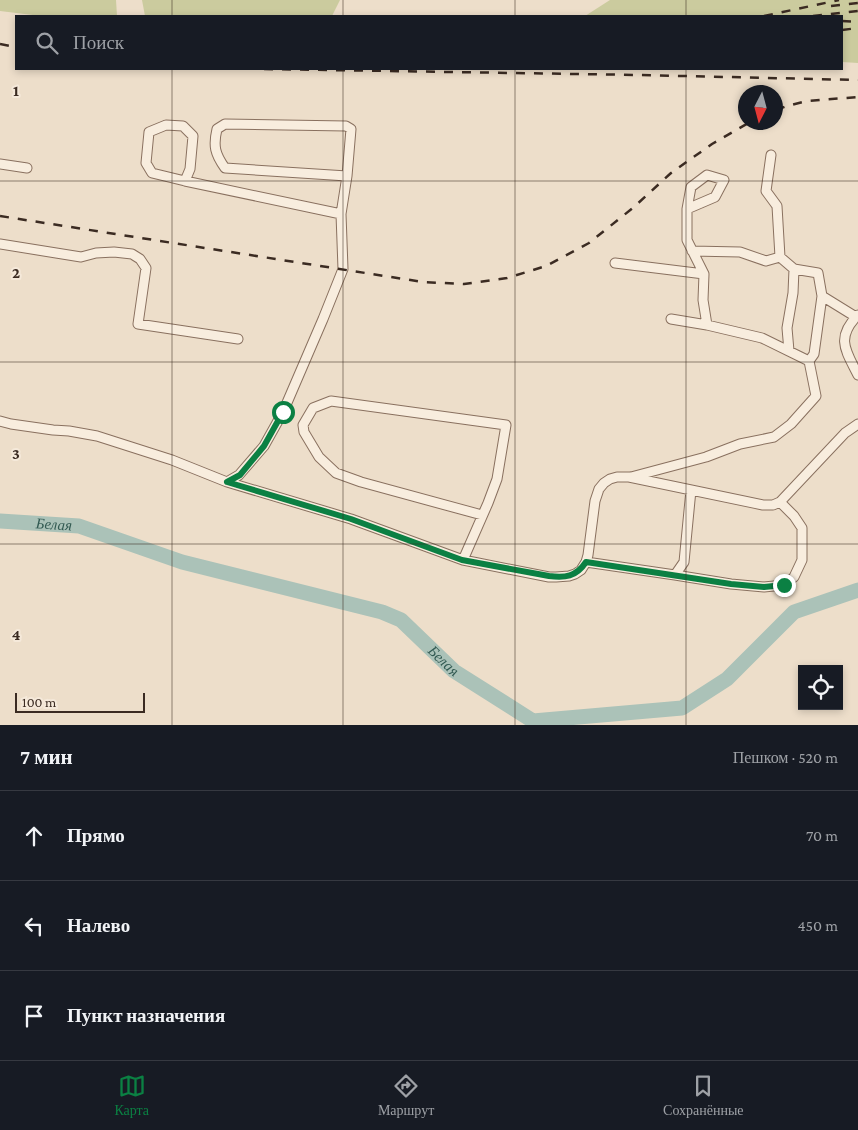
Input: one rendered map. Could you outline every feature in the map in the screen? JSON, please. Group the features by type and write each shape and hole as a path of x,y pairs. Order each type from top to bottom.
{"lane":[{"path":"227,482 240,475 264,446 283,412 320,328 343,269 341,214 347,176 351,129 346,126 225,124 217,129 214,139 217,157 225,168 347,176"},
{"path":"185,181 190,169 193,136 184,126 166,125 149,132 146,162 152,173 185,181 341,214"},
{"path":"629,477 706,457 740,444 774,437 791,424 816,396 809,361 814,354 822,296 818,273 794,269 780,257 777,206 766,191 771,155"},
{"path":"0,164 27,168"},
{"path":"688,209 687,240 704,274 703,300 707,325"},
{"path":"0,244 81,257 96,253 132,254 140,259 146,268 138,324 238,338"},
{"path":"692,250 740,252 766,261 780,257"},
{"path":"616,264 704,274"},
{"path":"789,351 787,328 793,293 794,269"},
{"path":"822,296 857,316 847,329 844,343 848,357 858,375"},
{"path":"671,319 762,338 809,361"},
{"path":"462,560 482,515 497,478 506,425 331,401 314,408 304,425 304,432 319,457 336,473 361,482 482,515"},
{"path":"0,421 21,426 97,436 172,460 227,482 351,519 462,560 556,577 575,574 581,570 586,562 595,501 599,489 610,479 629,477 763,505 773,505 780,502 845,433 858,424"},
{"path":"675,575 684,562 691,490"},
{"path":"586,562 731,584 764,587 784,585 794,577 802,560 802,528 794,516 780,502"}],"green space":[{"path":"0,0 116,0 117,15 33,15 0,11"},
{"path":"142,0 340,0 332,15 145,15"},
{"path":"610,0 858,0 858,63 843,62 843,15 587,15"}],"waterway":[{"name":"Белая","path":"0,521 79,526 182,562 382,612 401,620 454,671 533,721 682,708 727,679 794,612 858,590"}],"railway":[{"path":"769,15 839,0"},
{"path":"831,6 858,3"},
{"path":"822,15 858,11"},
{"path":"843,21 858,22"},
{"path":"843,30 858,28"},
{"path":"0,44 15,47"},
{"path":"326,70 858,80"},
{"path":"783,107 807,101 858,97"},
{"path":"0,216 423,282 464,284 507,278 546,266 589,243 634,207 671,173 712,144 738,129"}],"route":[{"path":"283,412 264,446 240,475 227,482 351,519 462,560 556,577 575,574 581,570 586,562 731,584 764,587 784,585"}]}
